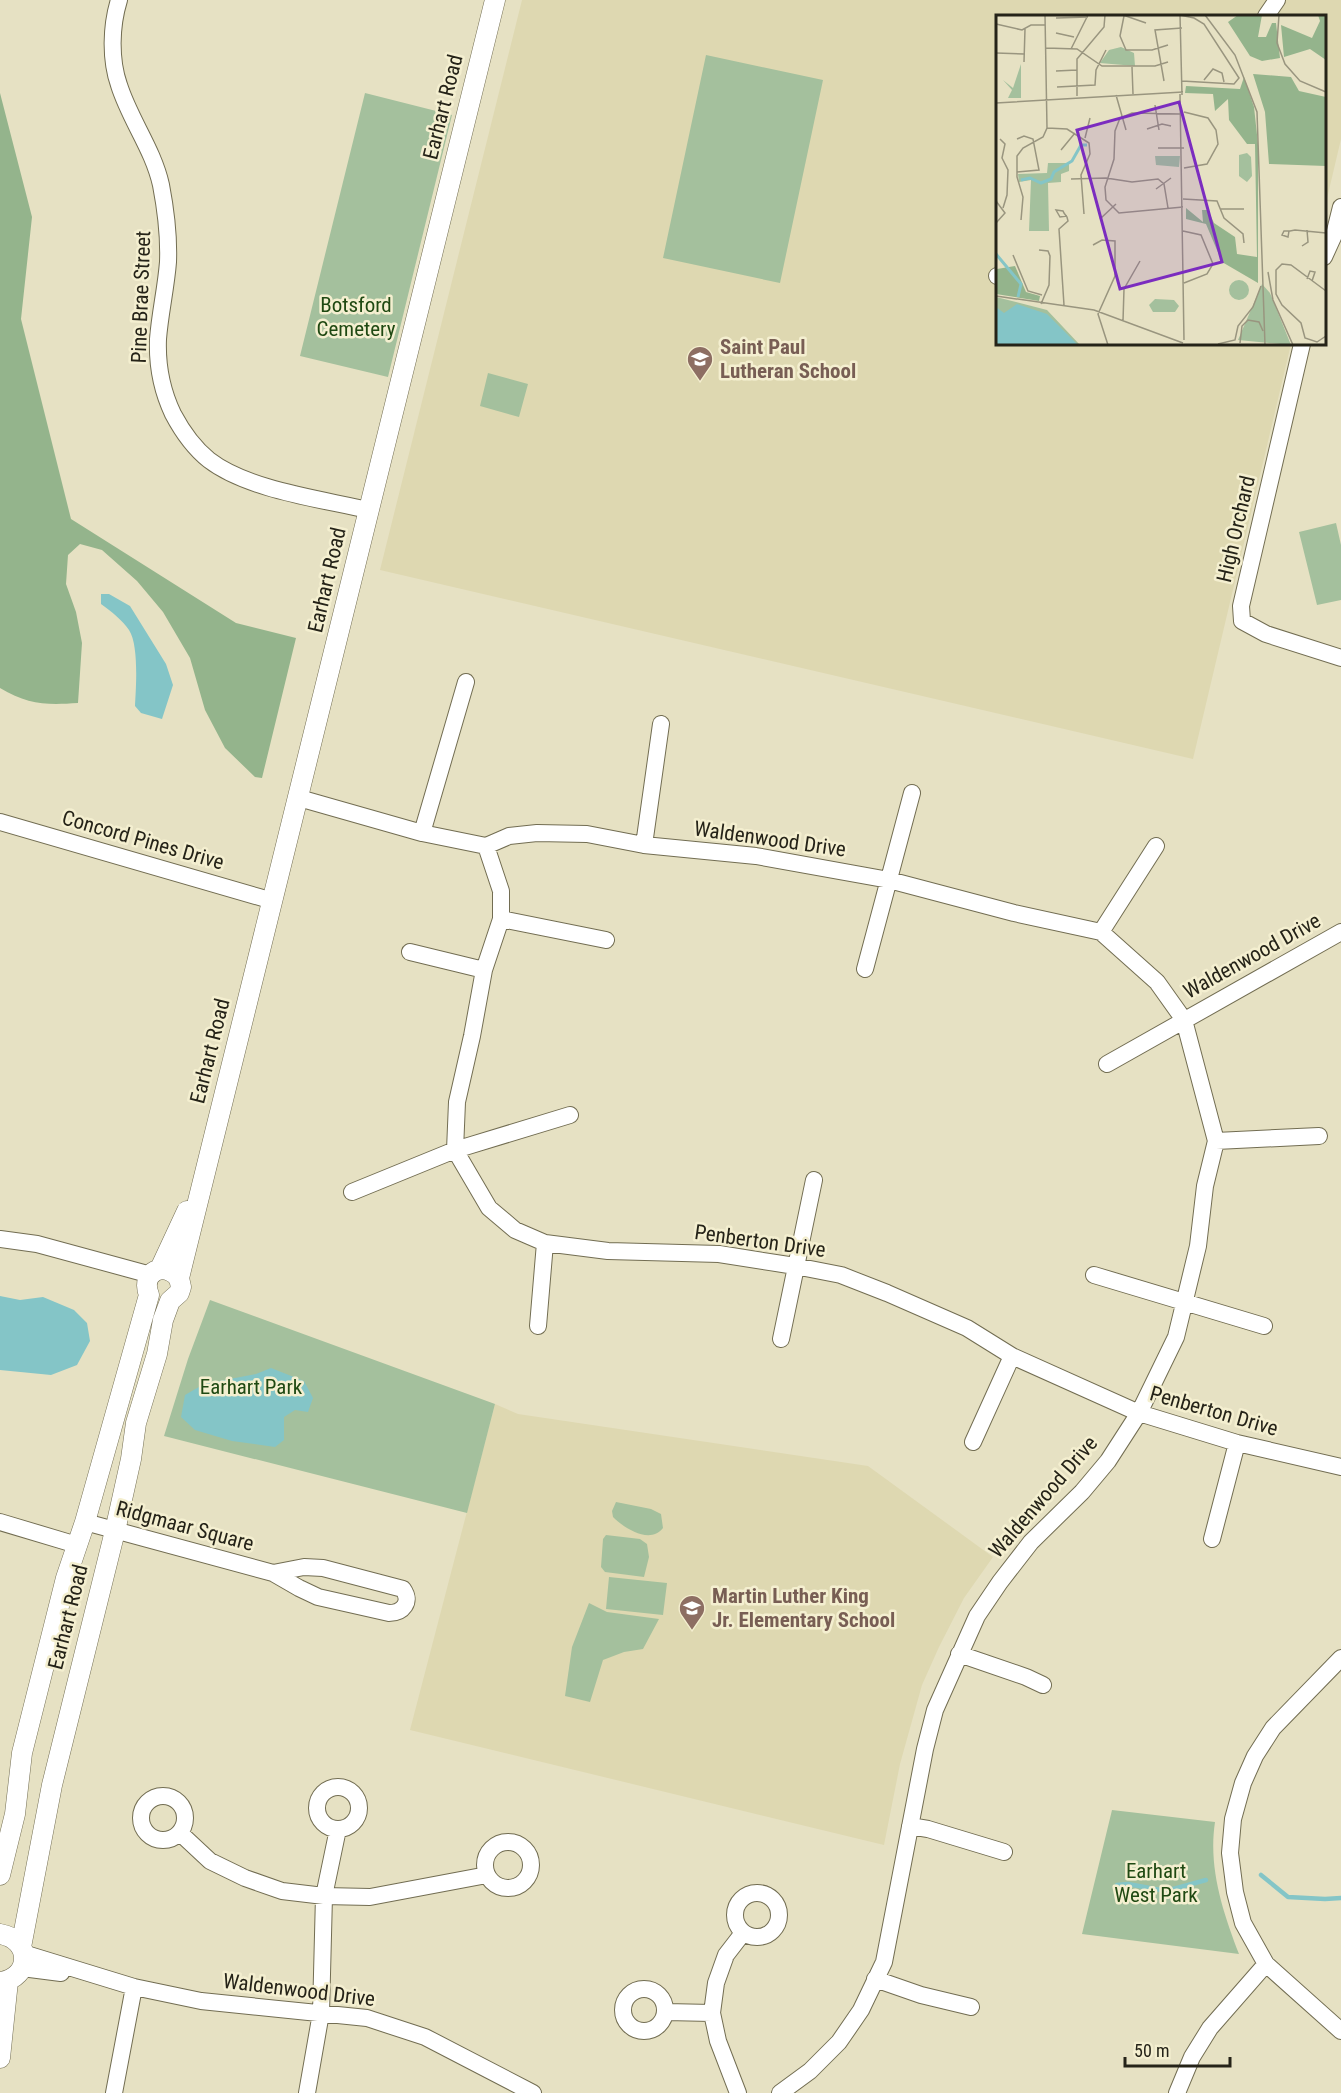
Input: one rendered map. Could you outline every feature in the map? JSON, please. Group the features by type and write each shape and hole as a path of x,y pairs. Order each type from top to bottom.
{"street":[{"name":"Pine Brae Street","path":"119,0 114,20 113,46 119,86 152,156 159,176 167,218 168,261 158,340 162,385 169,405 192,442 207,459 223,469 265,486 368,510"},
{"name":"Earhart Road","path":"0,2058 15,1966 52,1785 131,1459 136,1423 158,1354 163,1320 170,1302 179,1293 181,1287 179,1278 205,1170 495,0"},
{"path":"1267,15 1277,0"},
{"path":"1326,253 1334,235 1341,207"},
{"name":"High Orchard","path":"1302,345 1241,606 1242,621 1266,634 1341,658"},
{"path":"422,833 466,682"},
{"path":"644,845 661,724"},
{"path":"865,969 912,793"},
{"path":"299,798 422,833 486,846 501,891 501,919 484,970 457,1102 455,1150"},
{"name":"Concord Pines Drive","path":"0,822 273,901"},
{"name":"Waldenwood Drive","path":"486,846 509,836 537,833 587,834 644,845 756,856 889,880 1014,913 1101,932 1157,982 1184,1020 1216,1141 1205,1186 1198,1246 1176,1337 1139,1413 1108,1461 1082,1492 1031,1542 977,1616 935,1710 925,1749 884,1962 861,2010 839,2042 810,2072 780,2093"},
{"path":"1101,932 1156,846"},
{"path":"501,919 606,940"},
{"name":"Waldenwood Drive","path":"1107,1064 1341,932"},
{"path":"410,952 484,970"},
{"path":"352,1192 455,1150 570,1115"},
{"path":"1216,1141 1319,1136"},
{"name":"Penberton Drive","path":"455,1150 489,1208 515,1230 546,1244 608,1251 719,1254 841,1275 967,1328 1012,1356 1139,1413 1237,1443 1341,1467"},
{"name":"Earhart Road","path":"0,1875 15,1814 22,1752 66,1578 85,1522 152,1282 205,1170"},
{"path":"781,1339 814,1180"},
{"path":"0,1239 37,1244 76,1254 152,1282 172,1271 179,1278"},
{"path":"538,1326 546,1244"},
{"path":"1094,1275 1264,1326"},
{"path":"152,1282 158,1302 170,1302"},
{"path":"972,1442 1012,1356"},
{"path":"1212,1539 1237,1443"},
{"path":"0,1522 77,1545"},
{"name":"Ridgmaar Square","path":"85,1522 273,1573 318,1596 388,1613 398,1613 407,1601 407,1595 403,1589 323,1568 304,1567 273,1573"},
{"path":"959,1654 1043,1685"},
{"path":"1341,1658 1273,1728 1256,1756 1243,1784 1233,1819 1230,1853 1235,1892 1243,1923 1266,1964 1341,2031"},
{"path":"910,1826 928,1829 1004,1852"},
{"path":"307,2093 321,2013 324,1896 338,1829"},
{"path":"180,1833 210,1860 245,1878 282,1891 324,1896 370,1897 487,1875"},
{"path":"738,2093 718,2041 712,2013 716,1983 726,1955 743,1933"},
{"path":"0,1934 14,1939 15,1966"},
{"path":"1177,2093 1192,2057 1210,2028 1266,1964"},
{"name":"Waldenwood Drive","path":"15,1966 101,1977 134,1987 201,2001 367,2018 425,2037 515,2089 533,2093"},
{"path":"875,1979 921,1995 971,2007"},
{"path":"114,2093 134,1987"},
{"path":"666,2012 712,2013"}],"shaded area":[{"name":"Saint Paul Lutheran School","path":"522,0 1341,0 1341,139 1326,203 1326,15 996,15 996,345 1291,345 1193,759 380,570"},
{"name":"Martin Luther King Jr. Elementary School","path":"495,1404 518,1414 868,1466 993,1557 964,1598 922,1685 900,1764 884,1845 410,1730"}],"green space":[{"path":"706,55 823,80 780,283 663,258"},
{"path":"0,93 32,217 21,319 71,519 236,623 296,638 262,778 255,777 225,748 205,710 190,658 163,612 137,581 102,550 80,544 68,555 66,584 76,612 82,643 78,703 38,703 20,698 0,688"},
{"name":"Botsford Cemetery","path":"365,93 452,115 388,377 300,356"},
{"path":"488,373 528,384 519,417 480,406"},
{"path":"1336,523 1341,545 1341,600 1317,605 1299,532"},
{"name":"Earhart Park","path":"210,1300 495,1404 467,1513 164,1436 188,1359"},
{"path":"616,1502 651,1509 661,1514 663,1528 651,1535 630,1530 613,1517 612,1511"},
{"path":"606,1535 640,1539 647,1544 649,1557 644,1577 605,1572 601,1567 603,1539"},
{"path":"609,1577 667,1583 663,1615 606,1609"},
{"path":"589,1603 607,1612 659,1619 643,1649 624,1652 603,1660 590,1702 565,1696 572,1647"},
{"name":"Earhart West Park","path":"1112,1810 1215,1822 1213,1839 1218,1890 1239,1954 1082,1934"}],"water":[{"path":"101,594 109,594 130,606 166,664 173,685 162,719 141,713 135,706 136,667 132,637 123,623 101,604"},
{"path":"0,1296 20,1300 43,1297 74,1310 87,1323 90,1341 77,1365 51,1375 0,1370"},
{"path":"271,1368 304,1381 313,1398 308,1412 295,1410 284,1417 284,1440 275,1447 232,1441 195,1430 181,1417 185,1395 204,1384 256,1374"}],"waterway":[{"path":"1261,1875 1288,1897 1341,1898"},
{"path":"1117,1885 1128,1884 1166,1891 1206,1880"}],"place":[{"name":"Saint Paul Lutheran School","path":"700,382"},
{"name":"Martin Luther King Jr. Elementary School","path":"692,1631"}]}
